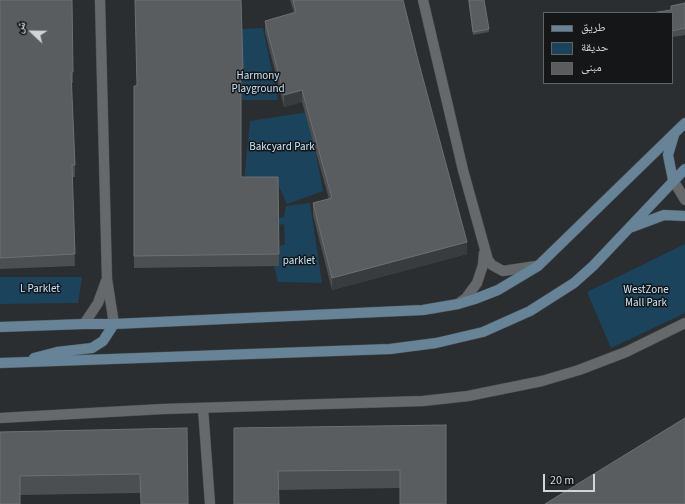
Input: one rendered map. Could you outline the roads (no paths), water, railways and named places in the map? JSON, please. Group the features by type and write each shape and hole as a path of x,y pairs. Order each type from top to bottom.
{"street":[{"path":"22,362 57,352 92,348 103,341 114,324 107,279 100,0"},
{"path":"423,0 484,247 492,265 503,271 538,266"},
{"path":"0,327 114,324 423,310 458,304 498,290 538,266 685,123"},
{"path":"676,132 672,139 668,155 673,180 685,200"},
{"path":"0,363 390,349 413,347 458,339 507,322 552,298 593,266 673,180 685,170"},
{"path":"628,229 664,215 685,216"},
{"path":"458,304 472,291 481,274 484,261 484,247"},
{"path":"84,324 98,303 107,279"},
{"path":"0,418 203,408 423,401 491,392 542,381 598,363 633,349 685,323"},
{"path":"203,408 210,504"}],"park label":[{"name":"Harmony Playground","path":"258,83"},
{"name":"Bakcyard Park","path":"282,148"},
{"name":"parklet","path":"299,262"},
{"name":"L Parklet","path":"40,290"},
{"name":"WestZone Mall Park","path":"646,297"}]}
